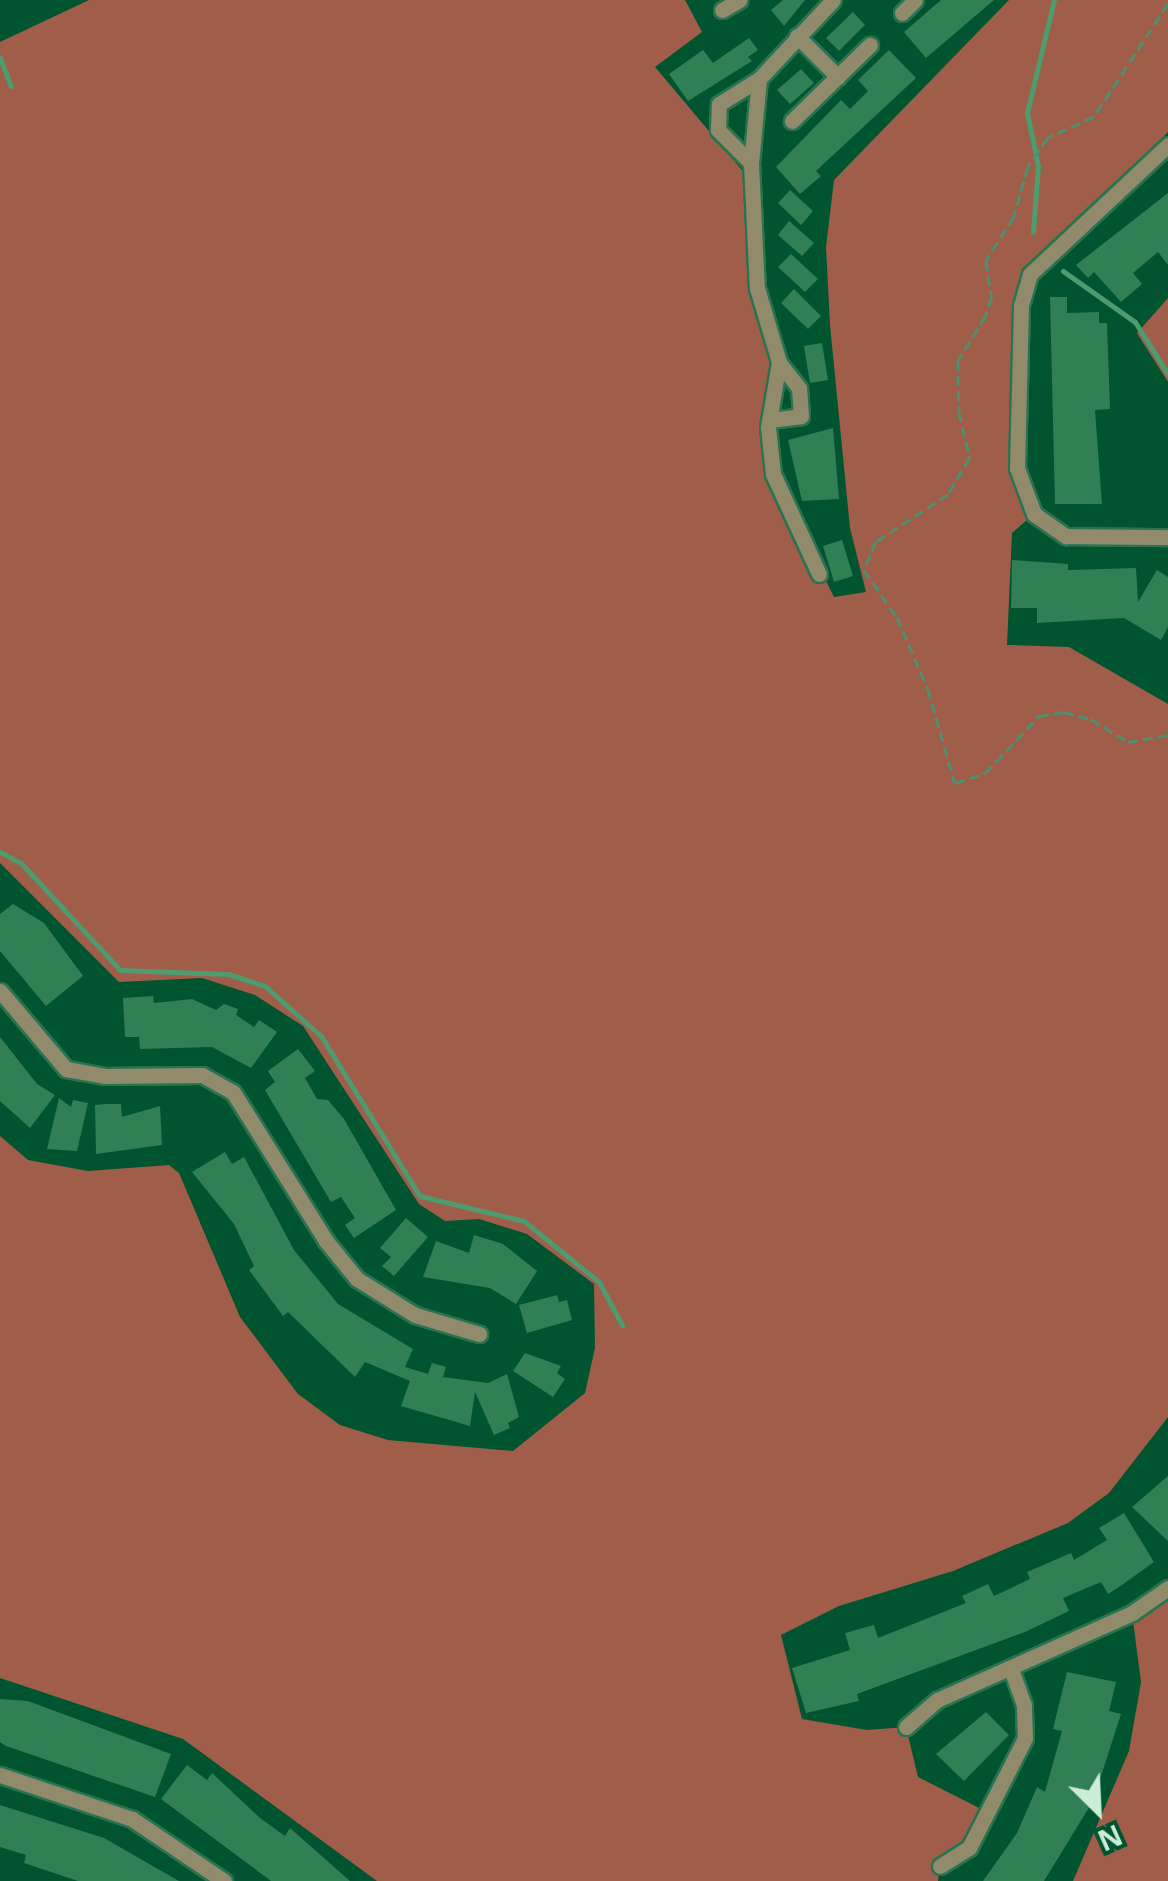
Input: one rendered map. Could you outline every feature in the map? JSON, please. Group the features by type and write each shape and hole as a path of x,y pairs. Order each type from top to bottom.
{"street":[{"path":"722,10 739,0"},
{"path":"750,163 729,146 716,116 732,93 759,79 834,0"},
{"path":"902,13 915,0"},
{"path":"798,36 838,77"},
{"path":"792,121 870,45"},
{"path":"759,79 750,163 757,288 779,362 799,388 801,416 770,420"},
{"path":"1168,145 1030,274 1021,305 1017,468 1034,514 1066,536 1168,537"},
{"path":"779,362 770,420 776,491 819,574"},
{"path":"0,991 66,1068 104,1076 202,1076 233,1092 326,1242 358,1279 414,1315 479,1334"},
{"path":"906,1727 937,1700 1011,1670 1132,1612 1168,1588"},
{"path":"940,1866 969,1848 1024,1738 1024,1705 1011,1670"},
{"path":"0,1775 132,1819 224,1881"}],"path":[{"path":"1168,4 1094,116 1048,138 1028,167 1014,217 986,260 992,298 986,316 958,361 970,458 948,494 876,542 864,570 897,617 928,690 955,783 985,773 1039,716 1064,712 1091,719 1128,742 1168,735"}],"shaded area":[{"path":"89,0 685,0 702,32 655,67 757,188 757,289 779,362 773,474 834,597 866,592 850,528 830,325 826,247 834,180 1009,0 1168,0 1168,132 1030,274 1017,468 1034,514 1012,533 1007,645 1069,647 1168,704 1168,1417 1109,1493 1068,1523 953,1571 839,1606 781,1635 802,1719 867,1730 906,1727 918,1777 989,1813 969,1848 940,1866 938,1881 377,1881 183,1739 0,1678 0,1136 28,1160 88,1171 169,1165 179,1173 240,1317 298,1394 340,1425 388,1440 513,1451 585,1393 595,1348 594,1284 527,1234 479,1219 445,1221 419,1204 303,1026 255,995 202,978 119,982 0,863 0,42"},
{"path":"1168,298 1168,382 1137,333"},
{"path":"1168,1588 1168,1881 1073,1881 1129,1751 1141,1682 1132,1613"}],"building":[{"path":"783,0 805,0 784,26 771,10"},
{"path":"941,0 994,0 926,58 904,32"},
{"path":"853,12 865,25 839,51 826,38"},
{"path":"749,38 758,50 748,57 752,61 688,101 669,74 703,50 713,63"},
{"path":"889,50 916,78 816,171 821,176 800,194 776,167 841,100 850,109 868,91 858,80"},
{"path":"801,69 814,83 790,104 777,90"},
{"path":"790,190 813,211 801,225 778,203"},
{"path":"1168,193 1168,265 1158,252 1133,273 1142,284 1121,302 1094,272 1088,278 1076,265"},
{"path":"789,221 814,243 802,256 778,235"},
{"path":"791,254 818,279 805,292 778,267"},
{"path":"794,289 821,316 808,329 781,303"},
{"path":"1050,297 1067,297 1067,313 1099,312 1099,323 1107,323 1110,409 1095,410 1102,504 1055,504"},
{"path":"822,343 828,380 810,383 804,346"},
{"path":"833,428 839,499 802,501 788,440"},
{"path":"842,540 853,576 834,582 823,546"},
{"path":"1012,560 1068,564 1068,570 1136,568 1138,602 1157,570 1168,577 1168,627 1161,640 1124,618 1037,623 1037,608 1011,608"},
{"path":"13,904 44,923 83,976 46,1006 0,951 0,914"},
{"path":"153,996 154,1003 192,999 216,1010 224,1004 238,1009 236,1015 254,1027 259,1020 277,1032 251,1068 212,1047 140,1049 139,1037 125,1037 123,998"},
{"path":"0,1037 37,1084 55,1095 30,1128 0,1101"},
{"path":"298,1049 315,1071 305,1078 317,1099 328,1100 344,1119 396,1210 354,1238 345,1225 355,1218 341,1197 331,1202 265,1090 275,1082 268,1071"},
{"path":"59,1098 71,1107 73,1100 88,1103 77,1151 47,1149"},
{"path":"121,1104 122,1117 160,1106 162,1145 96,1154 95,1105"},
{"path":"225,1152 232,1164 244,1157 294,1250 338,1304 413,1349 405,1367 428,1374 432,1363 446,1367 443,1377 488,1383 507,1374 519,1417 508,1423 510,1428 494,1435 475,1392 470,1426 401,1406 410,1381 365,1362 355,1377 288,1312 283,1316 249,1270 254,1266 234,1224 192,1172"},
{"path":"406,1218 428,1237 394,1276 382,1266 391,1257 380,1248"},
{"path":"474,1235 503,1244 537,1271 516,1304 490,1288 423,1277 436,1241 469,1253"},
{"path":"557,1295 559,1302 567,1300 572,1320 527,1333 519,1305"},
{"path":"525,1353 561,1366 557,1373 565,1379 553,1397 513,1371"},
{"path":"1168,1476 1168,1541 1132,1507"},
{"path":"1124,1513 1154,1562 1108,1594 1101,1582 1063,1598 1069,1611 1025,1632 857,1694 859,1701 806,1713 792,1668 850,1650 845,1633 874,1625 878,1638 966,1603 962,1596 988,1584 994,1596 1030,1579 1027,1572 1071,1553 1074,1560 1107,1540 1099,1528"},
{"path":"1067,1672 1116,1682 1109,1711 1121,1714 1093,1801 1044,1881 983,1881 1017,1833 1037,1787 1045,1792 1062,1731 1053,1729"},
{"path":"0,1699 28,1701 171,1754 155,1797 6,1746 0,1742"},
{"path":"986,1712 1009,1735 964,1781 936,1754"},
{"path":"187,1765 207,1780 212,1773 285,1836 290,1828 350,1881 271,1881 161,1799"},
{"path":"0,1805 104,1838 179,1881 78,1881 24,1863 26,1855 0,1847"}],"waterway":[{"path":"1033,232 1038,166 1027,113 1054,0"},
{"path":"0,58 11,86"},
{"path":"1063,271 1135,322 1168,374"},
{"path":"0,852 21,863 120,970 228,974 265,986 321,1036 420,1196 524,1221 599,1282 622,1325"}]}
